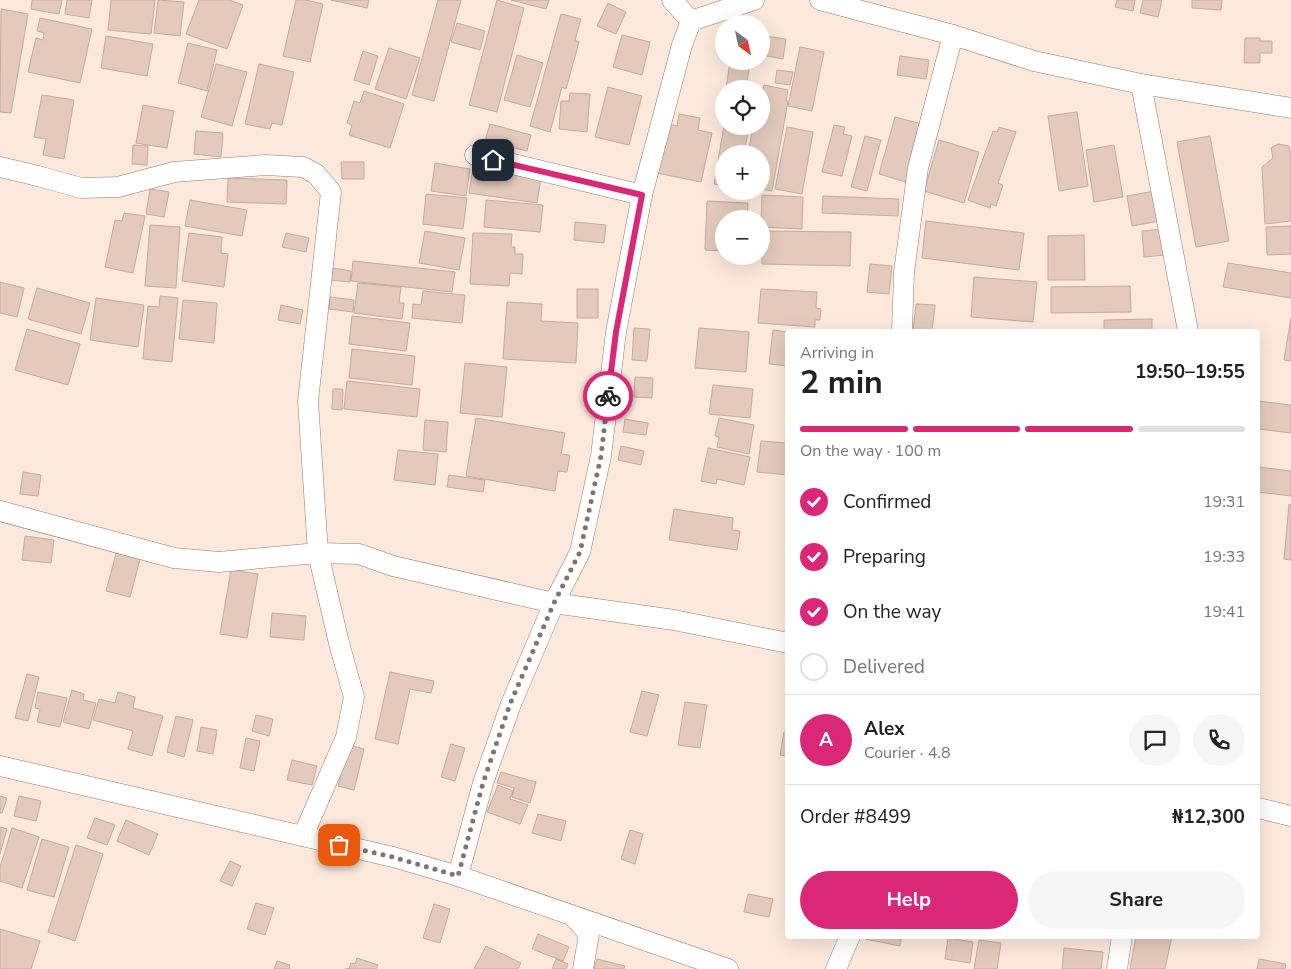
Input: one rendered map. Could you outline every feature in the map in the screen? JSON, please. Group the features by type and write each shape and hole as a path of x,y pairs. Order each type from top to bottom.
{"street":[{"path":"672,0 691,20"},
{"path":"691,20 754,0"},
{"path":"820,0 953,35 1034,61 1141,84 1291,108"},
{"path":"458,876 483,783 510,704 554,603 583,543 601,456 616,332 642,195 682,45 691,20"},
{"path":"902,329 904,272 918,168 953,35"},
{"path":"1141,84 1188,329"},
{"path":"475,155 642,195"},
{"path":"0,167 80,188 118,187 174,172 265,165 303,167 316,174 331,192 308,402 318,553 339,643 354,696 346,737 303,836"},
{"path":"0,512 174,558 219,562 318,553 358,554 394,566 554,603 674,620 785,642"},
{"path":"0,766 393,857 458,876 728,969"},
{"path":"1260,808 1291,816"},
{"path":"573,916 589,934 583,969"},
{"path":"836,969 849,939"},
{"path":"1117,969 1122,939"}],"building":[{"path":"32,0 62,0 59,14 31,9"},
{"path":"67,0 92,0 89,18 65,14"},
{"path":"111,0 155,0 151,34 108,30"},
{"path":"158,0 184,2 180,36 154,33"},
{"path":"199,0 229,0 243,5 227,49 186,34"},
{"path":"296,0 323,4 310,62 283,56"},
{"path":"331,0 369,0 367,8"},
{"path":"438,0 461,0 434,101 412,95"},
{"path":"497,0 524,8 497,112 469,105"},
{"path":"511,0 549,0 546,9"},
{"path":"1117,0 1135,0 1133,11 1115,7"},
{"path":"1143,0 1162,0 1158,17 1140,13"},
{"path":"1192,0 1222,0 1221,10 1192,8"},
{"path":"608,3 626,12 616,34 597,26"},
{"path":"1,9 28,14 11,113 0,112"},
{"path":"561,14 581,19 575,40 579,42 566,89 562,87 550,132 530,126"},
{"path":"40,18 92,29 80,83 28,72 36,38 43,40 44,33 37,31"},
{"path":"457,23 485,31 480,50 451,42"},
{"path":"622,35 650,42 642,75 613,67"},
{"path":"106,36 153,44 147,76 101,68"},
{"path":"770,37 786,39 783,59 770,57"},
{"path":"1245,38 1260,38 1260,41 1272,41 1272,53 1260,53 1260,63 1244,63"},
{"path":"188,43 217,50 207,91 178,83"},
{"path":"800,47 824,52 812,111 788,106"},
{"path":"389,48 420,58 406,99 375,89"},
{"path":"363,51 378,56 369,85 354,80"},
{"path":"517,55 543,63 530,107 504,100"},
{"path":"900,56 929,60 926,79 897,75"},
{"path":"216,64 247,72 232,126 201,117"},
{"path":"259,64 294,72 282,125 272,123 270,129 245,124"},
{"path":"729,70 749,70 747,80 727,80"},
{"path":"777,70 793,72 790,85 775,83"},
{"path":"770,86 788,90 786,101 788,101 772,191 770,191 770,145 750,145 751,135 770,135"},
{"path":"608,87 642,96 629,145 595,137"},
{"path":"364,91 404,104 390,148 349,135 352,125 347,123 354,101 360,103"},
{"path":"570,93 590,94 587,132 559,129 561,101 569,101"},
{"path":"42,95 74,100 64,159 43,155 46,139 34,137"},
{"path":"143,105 174,111 167,148 136,143"},
{"path":"1077,112 1088,186 1059,191 1048,116"},
{"path":"679,114 700,118 698,130 712,133 701,182 652,172 663,123 677,126"},
{"path":"895,117 922,124 906,182 879,174"},
{"path":"490,124 531,135 527,151 485,141"},
{"path":"834,125 845,127 843,134 852,136 842,176 822,172"},
{"path":"787,127 813,132 802,194 775,189"},
{"path":"999,127 1016,132 998,183 1003,185 996,206 991,204 990,208 968,200 993,131 997,132"},
{"path":"196,131 223,133 221,157 194,154"},
{"path":"722,135 747,135 746,145 721,145"},
{"path":"865,136 881,140 867,191 851,187"},
{"path":"1210,136 1229,241 1196,247 1177,142"},
{"path":"939,140 979,152 964,203 924,191"},
{"path":"1278,144 1289,146 1291,159 1291,221 1265,224 1262,167 1273,158 1271,148"},
{"path":"133,145 148,146 147,165 132,164"},
{"path":"1114,145 1123,197 1094,202 1086,150"},
{"path":"341,162 364,162 364,179 342,179"},
{"path":"435,163 470,169 466,196 431,191"},
{"path":"473,168 541,178 537,203 469,193"},
{"path":"228,178 287,180 286,204 227,202"},
{"path":"150,189 169,192 164,217 146,214"},
{"path":"1155,191 1160,221 1132,226 1127,196"},
{"path":"426,194 467,198 463,229 423,224"},
{"path":"770,195 803,197 802,229 770,227 770,210 762,210 762,200 770,200"},
{"path":"823,196 899,199 898,216 822,213"},
{"path":"190,200 247,210 242,236 185,226"},
{"path":"486,200 543,205 540,232 484,227"},
{"path":"707,201 748,203 748,210 715,210 715,251 705,250"},
{"path":"124,213 145,216 133,273 105,267 115,220 122,221"},
{"path":"926,221 1024,233 1019,270 922,258"},
{"path":"575,222 606,225 604,243 574,240"},
{"path":"150,225 180,227 176,288 145,286"},
{"path":"1291,226 1291,254 1267,255 1266,227"},
{"path":"1163,229 1165,255 1144,257 1142,231"},
{"path":"425,231 465,238 459,270 419,263"},
{"path":"770,231 851,232 850,266 770,264"},
{"path":"189,233 222,237 221,253 228,254 224,287 182,281"},
{"path":"286,233 309,238 306,252 282,247"},
{"path":"473,233 512,234 511,247 515,247 515,254 523,254 522,274 510,273 509,286 470,284"},
{"path":"1084,235 1085,280 1048,280 1048,236"},
{"path":"353,261 455,272 452,292 351,281"},
{"path":"1228,263 1291,273 1291,298 1223,287"},
{"path":"870,264 892,266 889,294 867,292"},
{"path":"333,268 351,271 350,282 331,280"},
{"path":"974,277 1037,282 1033,322 971,317"},
{"path":"0,282 24,288 17,317 0,313"},
{"path":"358,283 401,287 399,303 404,303 402,319 354,313"},
{"path":"1130,286 1131,312 1051,313 1051,287"},
{"path":"37,288 90,303 81,334 28,319"},
{"path":"577,289 598,289 598,318 577,318"},
{"path":"761,289 817,292 816,308 821,309 820,320 815,320 815,327 758,323"},
{"path":"423,291 465,295 462,323 412,318 413,304 421,305"},
{"path":"160,296 178,298 172,362 143,359 148,306 159,307"},
{"path":"330,297 354,300 353,312 329,309"},
{"path":"96,298 144,305 138,347 90,340"},
{"path":"183,300 217,303 214,343 179,339"},
{"path":"507,302 542,304 541,321 578,323 576,363 503,359"},
{"path":"916,304 935,305 932,329 913,329"},
{"path":"281,305 303,310 300,324 278,320"},
{"path":"352,316 410,323 406,351 349,344"},
{"path":"1291,318 1291,361 1284,360"},
{"path":"1152,319 1152,329 1104,329 1104,320"},
{"path":"634,328 650,329 647,361 632,360"},
{"path":"699,328 749,332 746,372 695,368"},
{"path":"27,329 80,344 68,385 15,370"},
{"path":"773,330 785,332 785,366 769,364"},
{"path":"352,349 415,356 412,385 349,378"},
{"path":"465,363 507,367 502,417 460,413"},
{"path":"635,377 653,378 652,398 634,397"},
{"path":"347,381 420,389 417,417 344,409"},
{"path":"713,385 753,389 750,418 709,414"},
{"path":"333,389 343,389 342,410 332,409"},
{"path":"1260,401 1291,405 1291,433 1260,429"},
{"path":"476,418 565,433 561,454 570,455 567,472 558,471 555,491 466,476"},
{"path":"719,418 754,425 749,454 717,447 719,437 715,436"},
{"path":"625,419 648,423 646,435 623,432"},
{"path":"425,420 448,422 446,452 423,450"},
{"path":"761,441 785,443 785,475 757,472"},
{"path":"621,446 644,451 641,465 618,460"},
{"path":"708,448 750,457 744,485 717,479 716,484 701,481"},
{"path":"398,450 438,454 435,485 394,480"},
{"path":"1260,467 1291,471 1291,496 1260,492"},
{"path":"23,472 41,475 38,496 20,494"},
{"path":"449,475 485,480 483,492 447,487"},
{"path":"1289,504 1291,505 1291,560 1284,559"},
{"path":"674,509 733,518 732,530 740,531 737,550 669,540"},
{"path":"25,536 54,540 51,563 22,560"},
{"path":"118,546 142,552 130,597 106,591"},
{"path":"231,570 258,574 247,638 220,634"},
{"path":"272,613 306,616 304,640 270,637"},
{"path":"390,672 434,681 431,693 410,689 398,744 375,739"},
{"path":"27,674 39,677 28,721 15,718"},
{"path":"72,690 84,694 83,700 96,703 89,729 63,722"},
{"path":"642,691 659,695 647,736 630,732"},
{"path":"38,692 67,698 60,727 37,722 40,709 35,708"},
{"path":"118,692 135,697 133,708 163,716 152,756 128,749 133,731 93,720 99,699 115,703"},
{"path":"685,702 707,705 700,748 678,745"},
{"path":"256,715 273,719 269,736 252,731"},
{"path":"176,716 193,720 184,757 167,752"},
{"path":"201,727 217,730 213,754 197,751"},
{"path":"784,732 785,732 785,756 780,755"},
{"path":"246,738 260,741 254,771 240,768"},
{"path":"451,744 465,748 455,781 441,777"},
{"path":"348,745 364,749 354,790 338,786"},
{"path":"292,760 317,766 312,785 287,780"},
{"path":"501,772 536,782 530,803 512,797 514,788 497,783"},
{"path":"498,785 513,791 510,799 528,805 520,824 487,812"},
{"path":"0,796 7,798 2,813 0,813"},
{"path":"19,796 41,801 36,821 14,816"},
{"path":"538,814 566,821 561,841 532,833"},
{"path":"95,818 115,825 107,845 87,838"},
{"path":"126,820 158,834 149,855 117,841"},
{"path":"0,827 7,829 0,854"},
{"path":"12,828 39,837 22,888 0,881 0,867"},
{"path":"630,830 643,834 635,864 621,859"},
{"path":"42,839 69,847 54,897 27,890"},
{"path":"76,845 103,854 75,941 48,932"},
{"path":"230,861 241,866 232,886 220,881"},
{"path":"748,894 773,899 769,917 744,912"},
{"path":"256,903 274,908 265,935 247,929"},
{"path":"434,904 450,909 440,943 423,938"},
{"path":"0,929 40,941 31,969 0,969"},
{"path":"538,934 569,947 563,961 532,949"},
{"path":"865,939 901,939 900,946"},
{"path":"948,939 973,942 970,963 945,959"},
{"path":"1135,939 1171,939 1165,969 1130,969"},
{"path":"979,940 1001,943 997,969 974,969"},
{"path":"486,946 521,963 518,969 474,969"},
{"path":"1064,948 1103,952 1101,969 1062,969"},
{"path":"357,958 378,965 376,969 349,969 351,963 355,964"},
{"path":"556,959 568,964 566,969 552,969"},
{"path":"597,959 625,966 624,969 594,969"},
{"path":"1259,959 1286,964 1285,969 1257,969"},
{"path":"277,961 290,965 289,969 274,969"}],"way so far":[{"path":"339,845 393,857 458,876 483,783 510,704 554,603 580,552 601,456 608,396"}],"route":[{"path":"493,160 642,195 616,332 608,396"}]}
